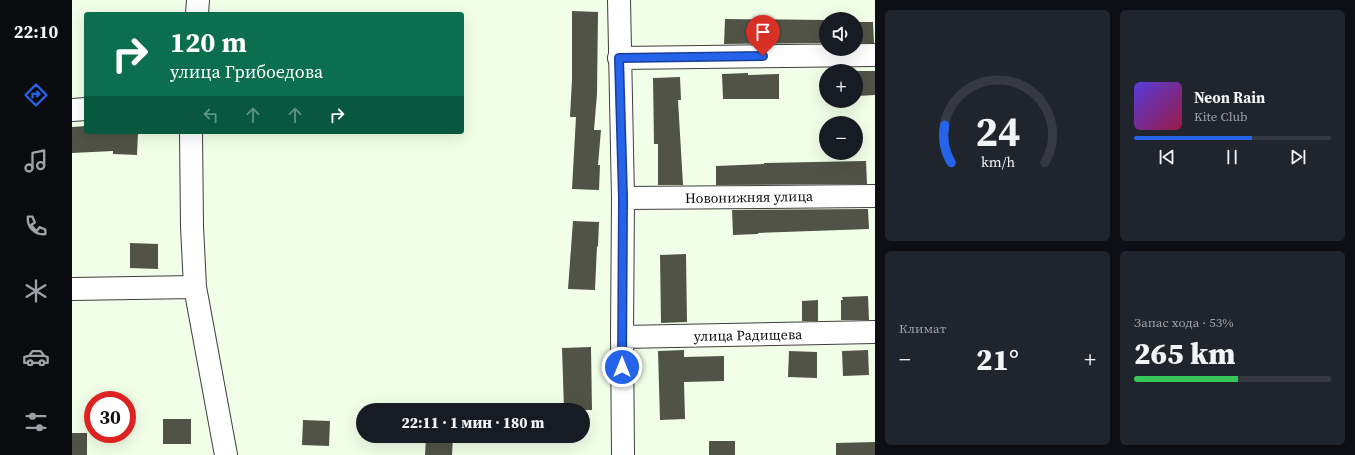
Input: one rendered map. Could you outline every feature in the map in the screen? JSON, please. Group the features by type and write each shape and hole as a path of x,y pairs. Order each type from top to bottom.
{"street":[{"path":"197,12 198,0"},
{"path":"619,0 623,198 623,455"},
{"path":"619,58 875,55"},
{"path":"72,110 84,109"},
{"path":"191,134 192,226 195,287 226,455"},
{"name":"Новонижняя улица","path":"623,198 875,196"},
{"path":"72,289 195,287"},
{"name":"улица Радищева","path":"622,337 875,332"}],"building":[{"path":"572,11 598,12 597,94 594,130 601,130 598,165 600,165 599,190 572,189 576,117 570,117 572,80"},
{"path":"725,19 819,20 819,43 724,44"},
{"path":"863,22 873,22 874,43 863,43"},
{"path":"863,71 875,71 875,95 863,96"},
{"path":"748,73 748,75 779,74 779,99 723,99 722,74"},
{"path":"680,77 681,100 678,100 683,185 658,185 658,144 654,144 653,78"},
{"path":"84,126 84,134 138,134 137,155 113,154 113,151 72,153 72,127"},
{"path":"866,161 867,184 716,185 716,166 764,163"},
{"path":"868,209 869,229 733,235 732,210"},
{"path":"573,221 599,222 595,290 568,289"},
{"path":"130,243 158,244 158,269 130,268"},
{"path":"686,254 687,322 661,323 660,255"},
{"path":"868,296 869,320 841,320 842,297"},
{"path":"818,300 818,321 802,321 802,301"},
{"path":"591,347 592,410 590,410 590,403 564,403 562,348"},
{"path":"684,350 684,357 724,356 724,381 684,382 685,419 660,420 658,351"},
{"path":"868,350 869,375 843,376 842,351"},
{"path":"789,351 817,352 817,378 788,377"},
{"path":"163,419 191,419 191,444 163,444"},
{"path":"303,420 330,421 329,446 302,445"},
{"path":"72,433 84,433 84,443 87,443 87,455 72,455"},
{"path":"709,441 735,441 735,455 709,455"},
{"path":"875,442 875,455 836,455 836,443"},
{"path":"426,443 453,443 452,455 425,455"}],"route":[{"path":"622,367 623,198 619,58 763,56"}]}
